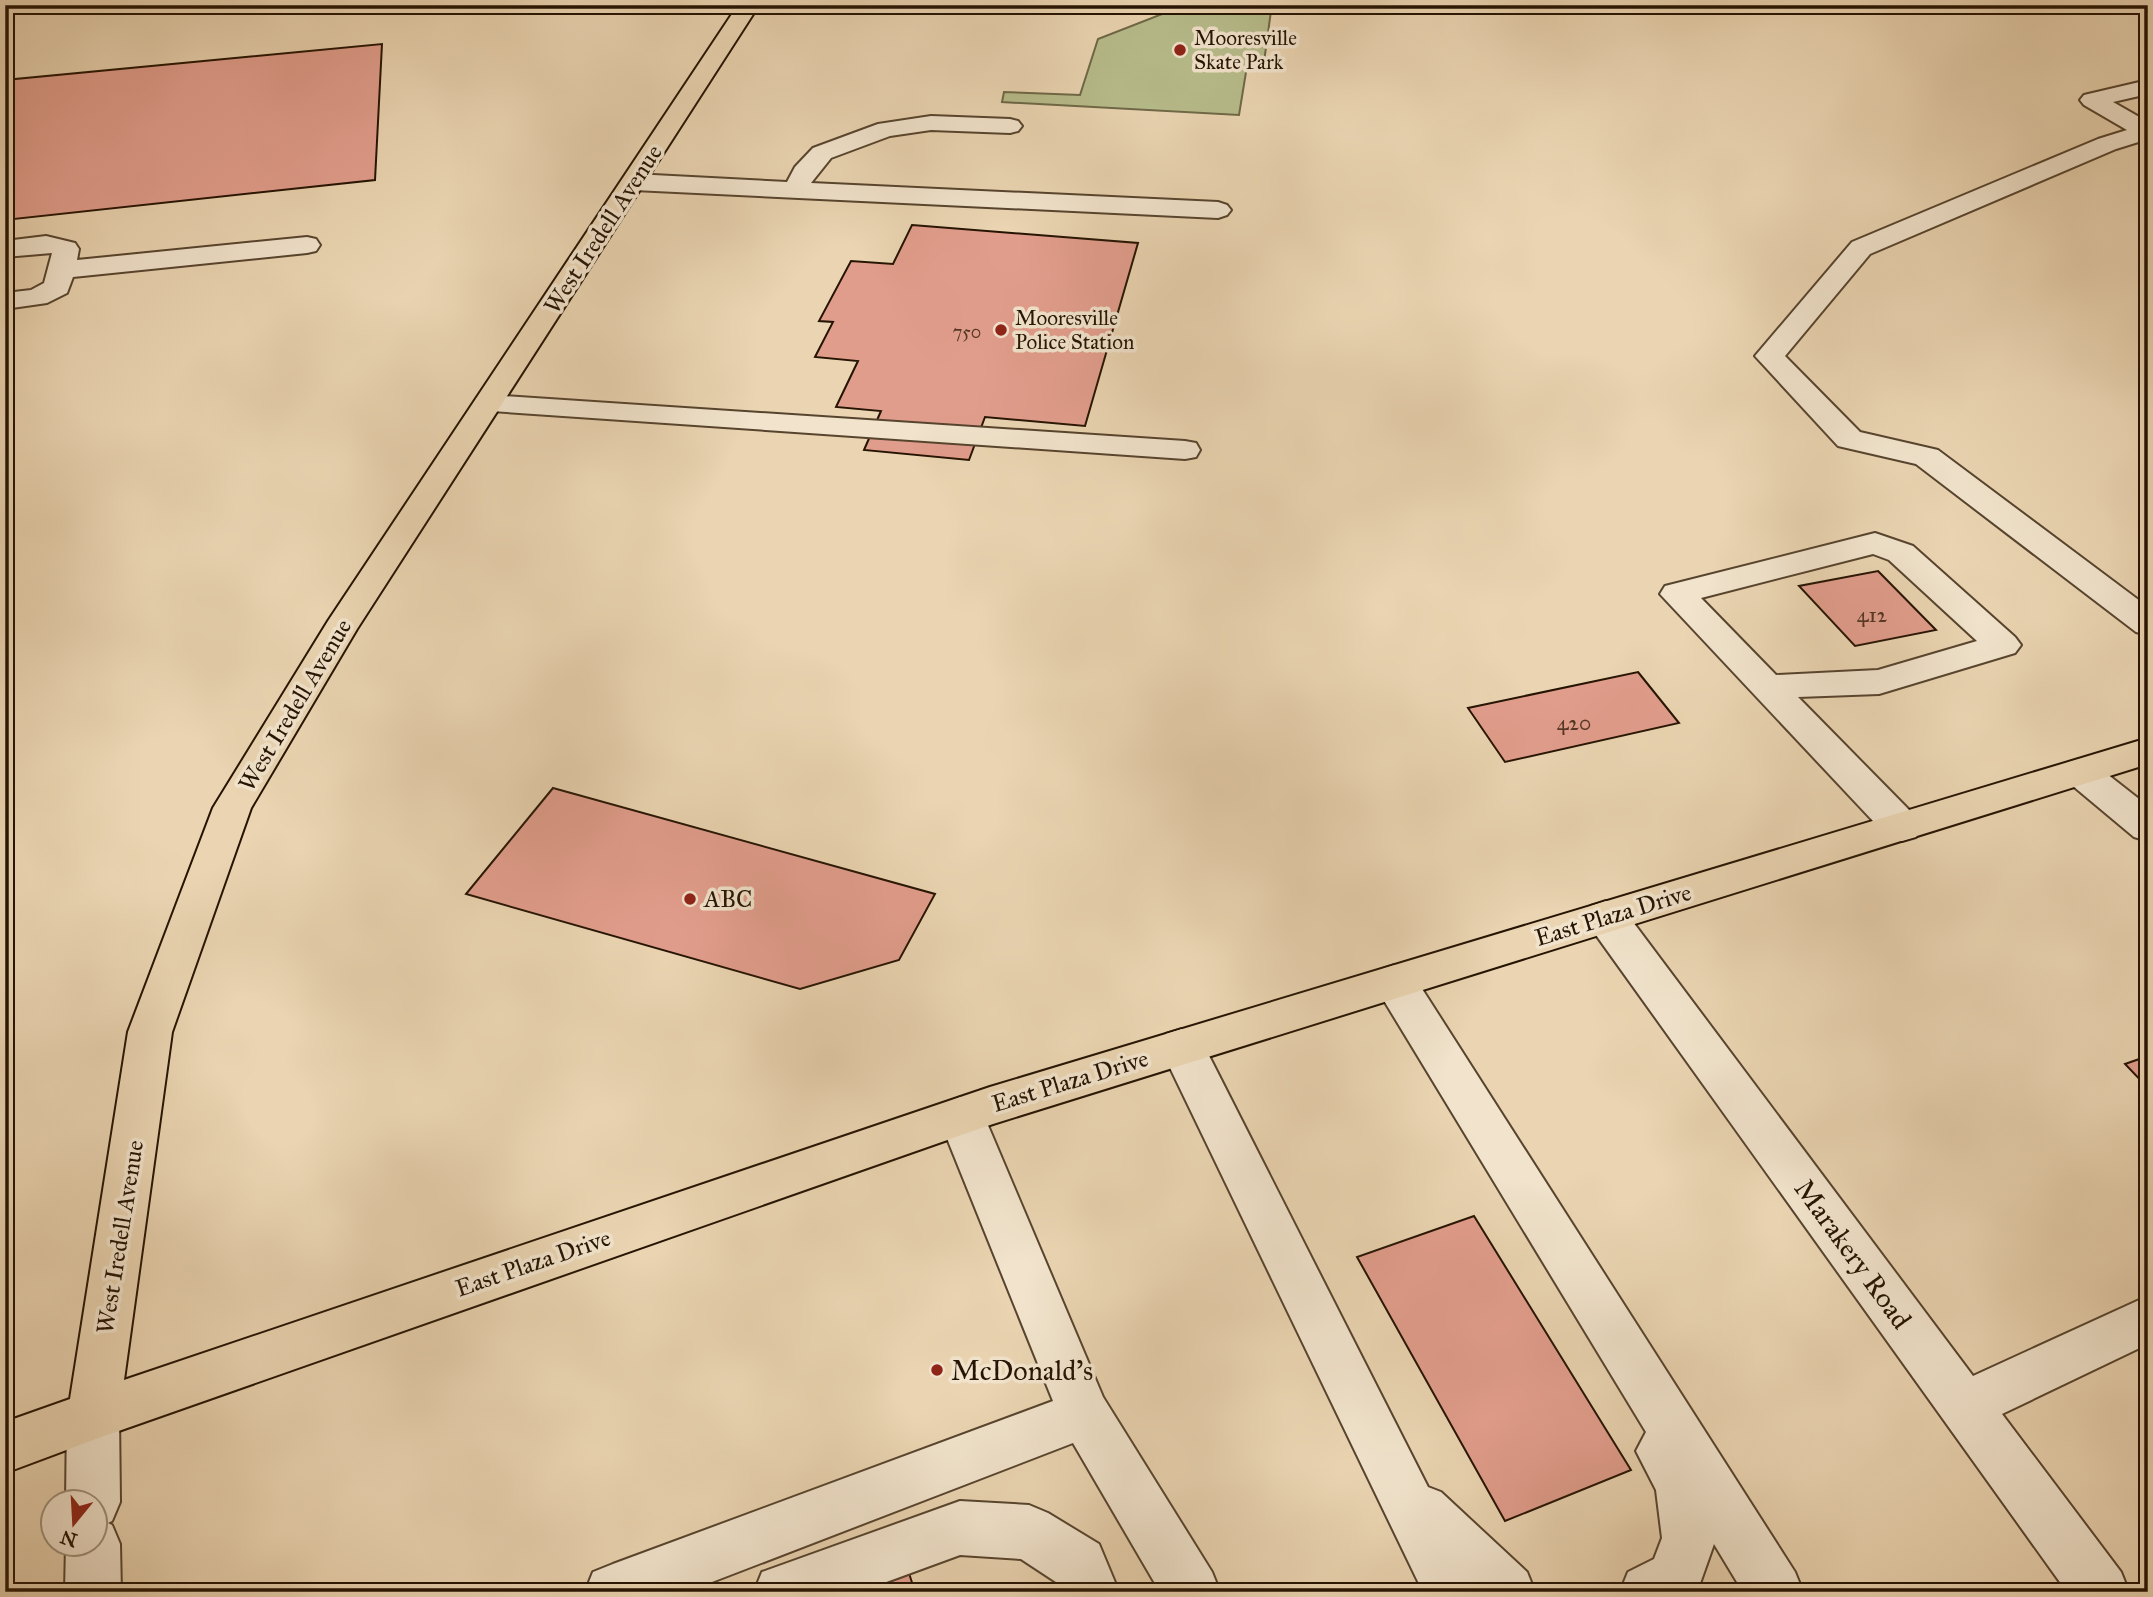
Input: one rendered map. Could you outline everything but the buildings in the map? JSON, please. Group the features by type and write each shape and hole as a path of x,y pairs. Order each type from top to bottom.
{"main road":[{"name":"West Iredell Avenue","path":"93,1415 150,1032 232,808 340,629 749,5"},
{"name":"East Plaza Drive","path":"5,1448 93,1415 961,1116 2148,751"}],"street":[{"path":"2148,87 2092,100 2147,132 2107,144 1861,248 1769,356 1849,439 1927,457 2148,624"},
{"path":"796,189 804,172 821,153 886,129 931,123 1010,126"},
{"path":"634,181 1218,210"},
{"path":"5,249 46,244 66,249 57,287 37,297 5,301"},
{"path":"62,270 307,245"},
{"path":"488,404 1185,450"},
{"path":"1766,687 1880,682 2003,645 1902,553 1875,543 1677,594 1766,687 1902,827"},
{"path":"2080,772 2148,827"},
{"name":"Marakery Road","path":"1606,917 2101,1592"},
{"path":"1395,982 1775,1592"},
{"path":"1182,1047 1452,1592"},
{"path":"961,1116 1084,1414 1192,1592"},
{"path":"1520,1183 1538,1250 1682,1483 1689,1538 1675,1578 1648,1592"},
{"path":"1965,1406 2148,1319"},
{"path":"613,1592 1084,1414"},
{"name":"West Iredell Avenue","path":"93,1415 93,1488"},
{"path":"1403,1493 1507,1592"},
{"path":"782,1592 960,1528 1029,1532 1091,1583"},
{"path":"93,1558 93,1592"}],"green space":[{"name":"Mooresville Skate Park","path":"1180,7 1271,11 1264,62 1247,66 1239,115 1002,102 1004,92 1080,95 1098,39"}],"waterway":[{"path":"5,12 86,5"}],"place":[{"name":"Mooresville Skate Park","path":"1180,50"},
{"name":"Mooresville Police Station","path":"1001,330"},
{"name":"ABC","path":"690,899"},
{"name":"McDonald's","path":"937,1370"}]}
